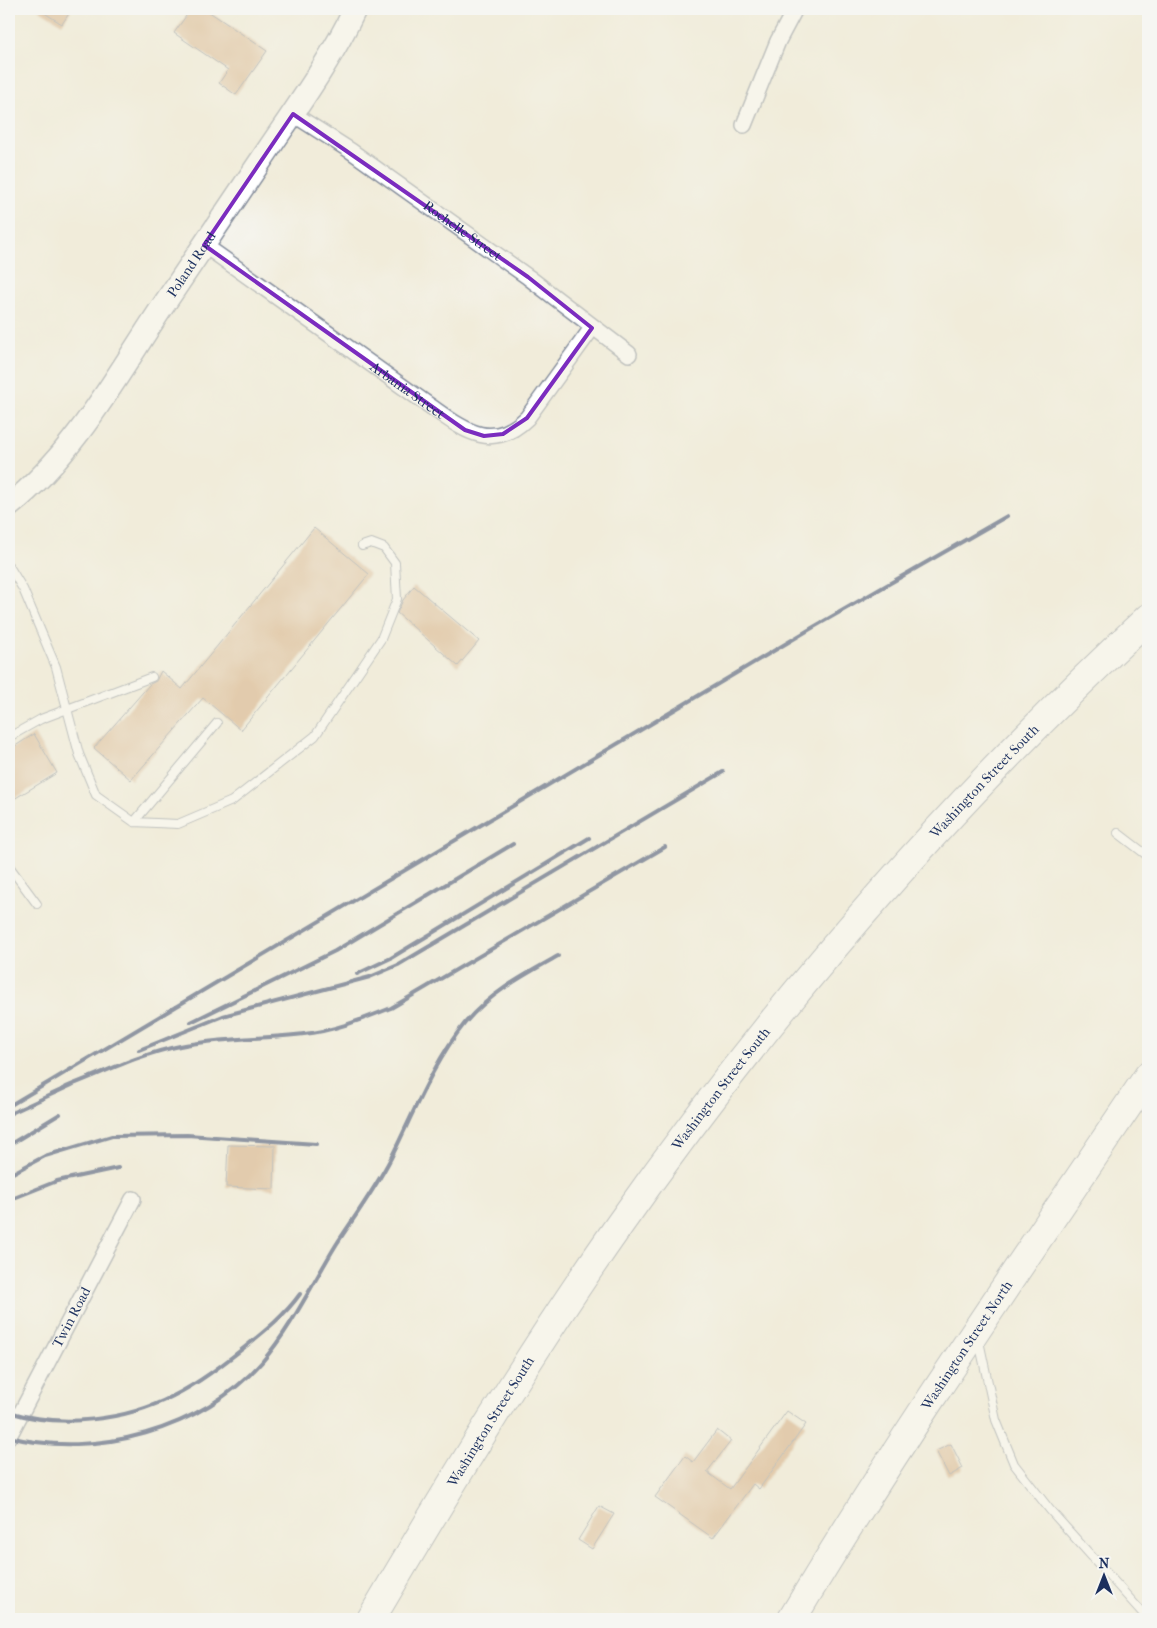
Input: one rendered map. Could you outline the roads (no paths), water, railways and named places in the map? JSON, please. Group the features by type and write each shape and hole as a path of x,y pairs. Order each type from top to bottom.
{"highway":[{"name":"Washington Street South","path":"371,1619 437,1507 556,1318 630,1210 752,1046 885,888 975,790 1057,705 1148,618"},
{"name":"Washington Street North","path":"792,1619 851,1521 976,1330 1148,1076"}],"street":[{"name":"Poland Road","path":"10,504 43,476 70,444 97,407 293,114 345,31 355,9"},
{"path":"744,124 778,41 795,9"},
{"name":"Rochelle Street","path":"293,114 351,151 528,277 592,328 629,354"},
{"name":"Arbania Street","path":"204,246 465,430 484,436 503,434 527,418 592,328"},
{"name":"Twin Road","path":"9,1436 133,1199"}],"lane":[{"path":"9,566 23,589 56,667 78,754 96,795 134,822 178,824 232,802 315,736 381,639 397,599 395,563 384,548 371,543 362,546"},
{"path":"9,737 41,719 152,677"},
{"path":"134,822 217,722"},
{"path":"1118,834 1148,856"},
{"path":"9,866 37,904"},
{"path":"976,1330 996,1420 1014,1464 1050,1510 1148,1619"}],"railway":[{"path":"9,1106 812,628 1007,516"},
{"path":"139,1050 223,1016 370,977 398,965 723,772"},
{"path":"357,974 391,958 589,838"},
{"path":"191,1022 335,951 513,844"},
{"path":"66,1087 165,1049 211,1041 289,1036 315,1032 348,1024 391,1008 665,847"},
{"path":"9,1437 42,1443 77,1444 111,1441 146,1433 179,1421 209,1406 237,1386 273,1349 292,1320 336,1245 372,1192 443,1054 465,1023 496,994 558,956"},
{"path":"9,1114 72,1085"},
{"path":"9,1145 60,1114"},
{"path":"9,1175 45,1156 112,1136 187,1135 316,1144"},
{"path":"9,1200 57,1181 118,1168"},
{"path":"9,1412 49,1420 71,1421 113,1416 154,1405 192,1385 228,1360 274,1322 300,1294"}]}
